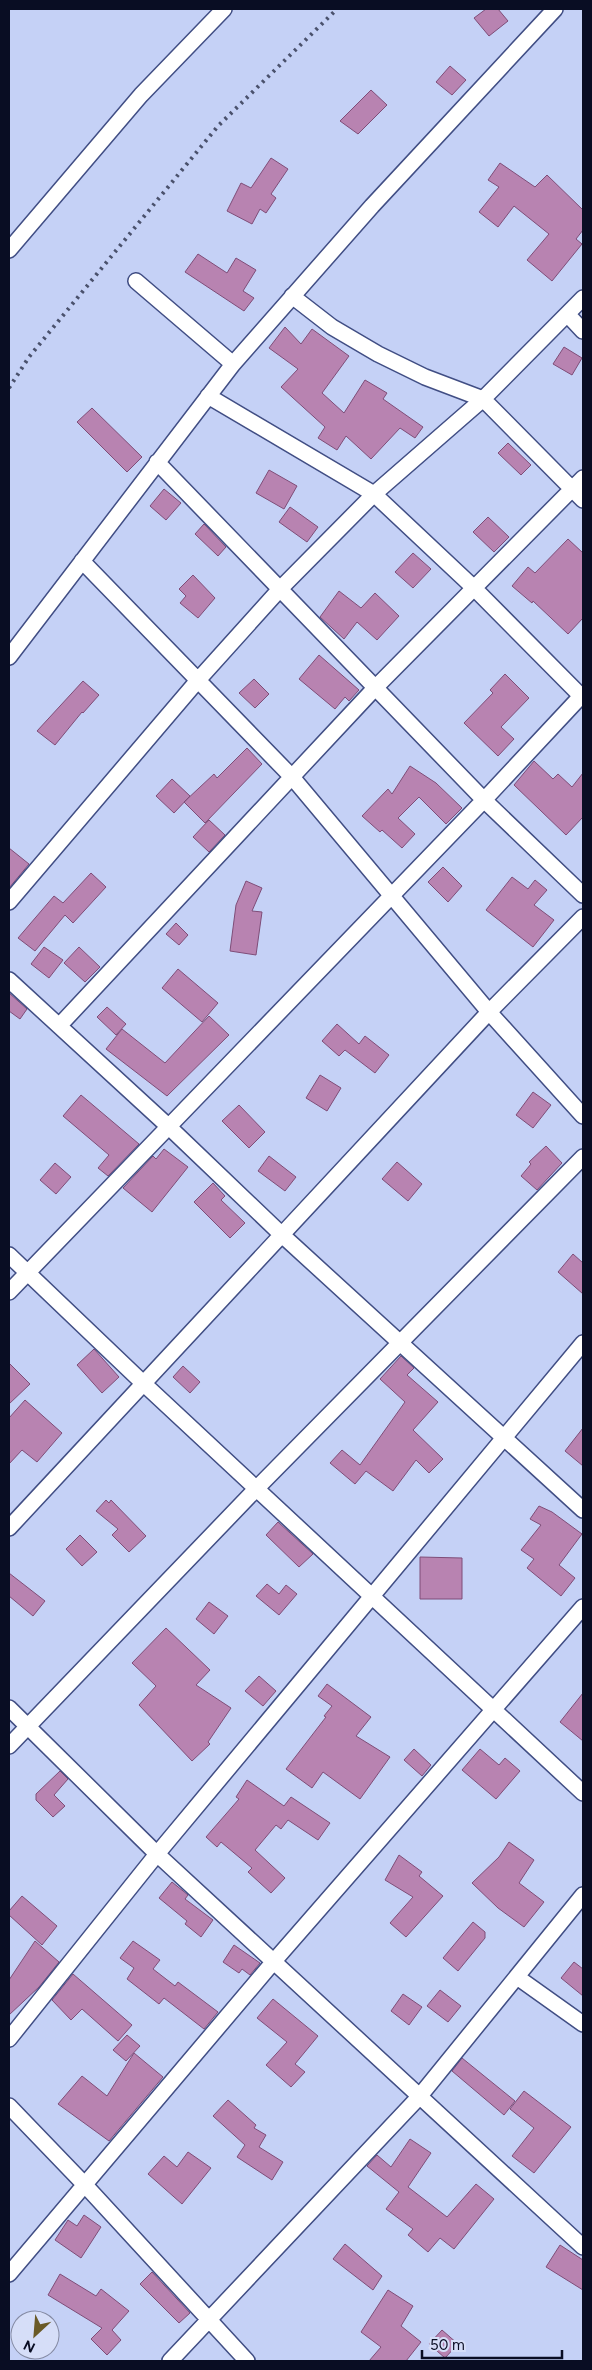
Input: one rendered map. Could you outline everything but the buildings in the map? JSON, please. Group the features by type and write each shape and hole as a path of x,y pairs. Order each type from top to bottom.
{"street":[{"path":"9,250 70,176 141,95 224,9"},
{"path":"9,656 234,364 372,206 556,9"},
{"path":"136,281 234,364"},
{"path":"292,296 332,327 378,354 425,377 483,399 578,494"},
{"path":"9,902 199,679 280,589 374,494 483,399 583,298"},
{"path":"568,315 583,331"},
{"path":"9,1292 26,1272 583,696 473,587 374,494 208,396"},
{"path":"157,462 484,800 583,895"},
{"path":"59,1026 375,688 473,587 578,494 583,478"},
{"path":"82,561 199,679 292,777 489,1012 583,1116"},
{"path":"9,1528 489,1012 583,917"},
{"path":"9,980 168,1126 281,1234 583,1510"},
{"path":"9,1746 399,1342 583,1157"},
{"path":"9,1255 142,1383 495,1709 583,1793"},
{"path":"9,2039 157,1854 502,1437 583,1343"},
{"path":"9,2274 274,1960 583,1607"},
{"path":"9,1708 157,1854 583,2247"},
{"path":"170,2361 419,2097 583,1895"},
{"path":"517,1977 583,2024"},
{"path":"9,2106 86,2185 247,2361"}],"railway":[{"path":"9,388 29,357 218,126 337,9"}]}
